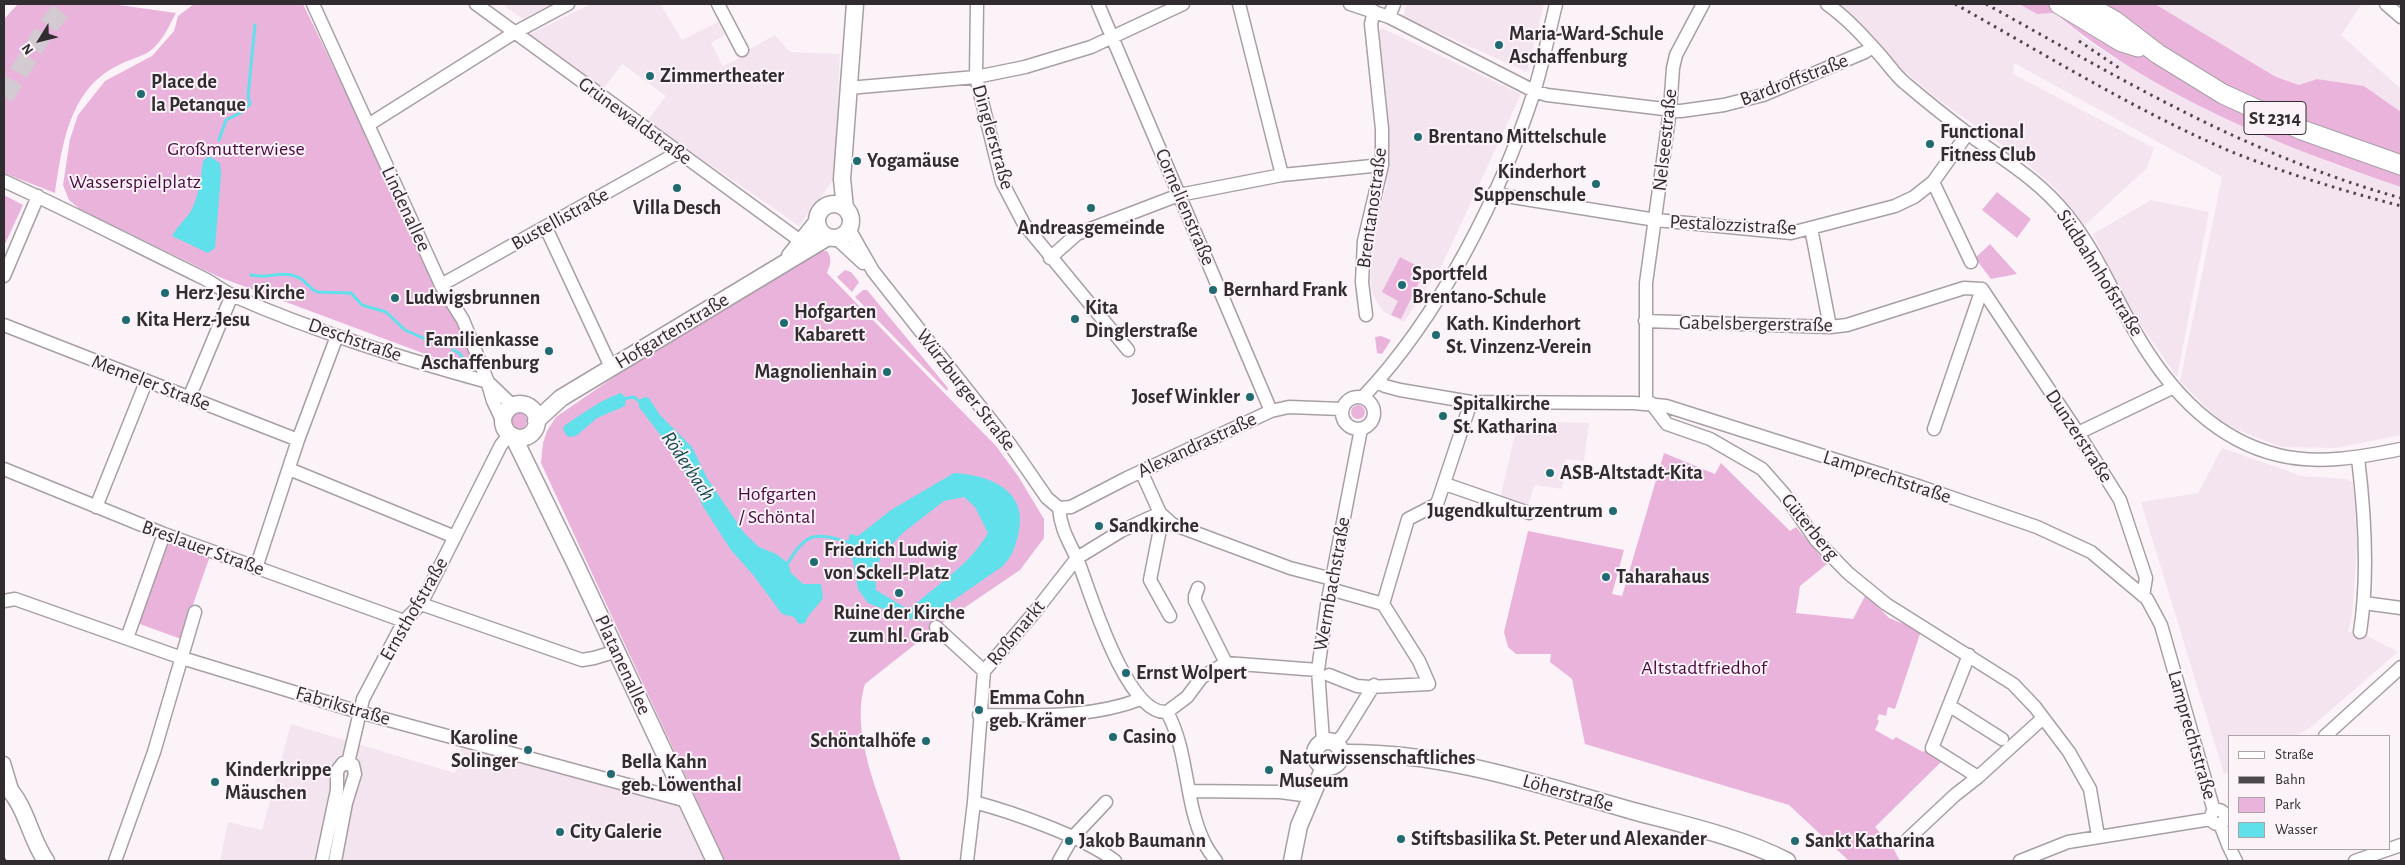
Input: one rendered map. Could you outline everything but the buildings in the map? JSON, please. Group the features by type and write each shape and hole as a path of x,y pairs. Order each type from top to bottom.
{"highway":[{"name":"St 2314","path":"2058,4 2122,42 2158,54"},
{"name":"St 2314","path":"2085,4 2116,21 2158,54 2223,94 2302,130 2401,164"}],"main road":[{"path":"845,208 842,179 855,4"},
{"path":"828,205 837,204 845,208 850,215 838,234 820,231 817,222 820,212 828,205 842,179"},
{"name":"Hofgartenstraße","path":"784,264 817,222"},
{"name":"Hofgartenstraße","path":"535,426 561,398 784,264 838,234"},
{"name":"Hofgartenstraße","path":"520,406 561,398"},
{"path":"520,406 534,413 535,426 525,437 509,431 505,413 520,406"},
{"name":"Platanenallee","path":"531,470 535,426"},
{"name":"Platanenallee","path":"509,431 531,470 715,861"},
{"path":"1333,746 1337,764 1324,767 1315,759 1315,748 1333,746"},
{"name":"Löherstraße","path":"1333,746 1372,753 1414,757 1508,776 1723,836 1769,852 1788,861"},
{"path":"1292,861 1299,826 1310,796 1324,767"},
{"path":"9,788 44,859"}],"street":[{"name":"Lindenallee","path":"313,4 441,285 463,320 488,382 520,406"},
{"name":"Grünewaldstraße","path":"476,4 794,237"},
{"path":"368,125 514,33 568,4"},
{"path":"718,4 742,50"},
{"name":"Dinglerstraße","path":"977,4 976,77 1002,182 1024,224 1050,258 1128,350"},
{"name":"Cornelienstraße","path":"1098,4 1271,410"},
{"path":"848,88 976,77 1025,67 1091,47 1183,4"},
{"path":"1239,4 1282,175"},
{"name":"Bardroffstraße","path":"1352,4 1389,17 1547,96 1681,111 1724,105 1763,95 1873,47"},
{"path":"1389,17 1394,4"},
{"path":"1368,400 1381,384 1452,274 1476,233 1495,191 1534,91 1556,4"},
{"name":"Nelseestraße","path":"1649,403 1645,321 1646,282 1670,110 1671,84 1676,55 1704,4"},
{"name":"Südbahnhofstraße","path":"1827,4 1839,12 1904,82 2046,191 2067,215 2098,262 2134,331 2181,397 2205,418 2236,440 2278,456 2358,458 2401,449"},
{"path":"2386,4 2401,17"},
{"name":"Brentanostraße","path":"1366,315 1362,282 1364,241 1382,165 1382,129 1371,24 1374,11"},
{"name":"Pestalozzistraße","path":"1495,191 1506,196 1656,220 1791,233 1895,206 1914,197 1933,182 1968,133"},
{"name":"Bustellistraße","path":"441,285 679,152"},
{"path":"1050,258 1077,234 1180,195 1282,175 1382,165"},
{"name":"Deschstraße","path":"4,181 209,281 232,295 336,336 488,382"},
{"path":"1933,182 1971,262"},
{"path":"4,276 38,196"},
{"path":"546,228 611,367"},
{"path":"1811,228 1830,327"},
{"name":"Würzburger Straße","path":"838,234 873,271 1009,443 1046,498 1059,508"},
{"name":"Gabelsbergerstraße","path":"1645,321 1830,327 1846,325 1964,288 1982,289"},
{"path":"1934,429 1982,289"},
{"name":"Dunzerstraße","path":"1982,289 2078,433 2120,500 2146,578 2143,596"},
{"path":"189,398 232,295"},
{"name":"Memeler Straße","path":"4,325 298,440"},
{"path":"256,568 298,440 336,336"},
{"path":"96,507 146,382"},
{"path":"488,382 493,401 509,431"},
{"name":"Lamprechtstraße","path":"1381,384 1471,402 1649,403 1702,417 1912,484 2036,527 2091,552 2143,596 2161,625 2228,845"},
{"path":"2078,433 2165,393 2174,387"},
{"path":"1350,399 1368,400 1374,417 1371,423 1361,428 1348,425 1342,415 1342,409 1350,399"},
{"path":"1383,604 1408,519 1437,504 1471,402"},
{"name":"Güterberg","path":"1649,403 1667,424 1710,439 1762,469 1784,494 1816,540 1848,573 1886,604 2013,684 2070,752 2090,789 2098,836"},
{"name":"Alexandrastraße","path":"1059,508 1071,507 1140,471 1271,410 1289,407 1342,409"},
{"name":"Wermbachstraße","path":"1333,746 1323,672 1331,584 1361,428"},
{"name":"Ernsthofstraße","path":"348,763 363,699 404,621 421,604 509,431"},
{"path":"2358,458 2362,493 2364,603 2360,632"},
{"name":"Breslauer Straße","path":"4,469 164,534 404,621"},
{"path":"289,469 455,537"},
{"path":"1140,471 1160,513 1161,524 1150,580 1170,616"},
{"path":"1445,484 1529,513"},
{"path":"1059,508 1063,532 1077,558 1119,668 1141,699 1155,710 1167,712 1187,697 1202,677 1226,663 1323,672 1357,686 1429,684 1420,661 1383,604 1172,524 1160,513"},
{"path":"1077,558 1115,535 1160,513"},
{"path":"128,638 164,534"},
{"name":"Roßmarkt","path":"967,861 974,802 979,715 984,671 1034,613 1077,558"},
{"path":"1198,588 1194,596 1195,601 1226,663"},
{"name":"Fabrikstraße","path":"4,601 15,599 182,658 359,712 687,801"},
{"path":"2364,603 2401,608"},
{"path":"421,604 582,660 617,651"},
{"path":"115,861 154,752 195,612"},
{"path":"936,627 984,671"},
{"path":"1969,655 1932,748 1978,777"},
{"path":"2327,735 2401,667"},
{"path":"1333,746 1343,735 1374,685"},
{"path":"979,715 1068,716 1121,707 1141,699"},
{"path":"1950,706 2002,739"},
{"path":"1167,712 1176,728 1196,821 1204,843 1216,861"},
{"path":"1908,839 2043,718"},
{"path":"4,763 9,788"},
{"name":"Ernsthofstraße","path":"322,861 337,790 337,771 343,763 348,763 353,765 355,774 346,803 335,861"},
{"path":"1190,791 1280,792 1310,796"},
{"path":"974,802 1013,814 1072,838 1097,849 1114,861"},
{"path":"1059,861 1072,838 1106,802"},
{"path":"2025,860 2068,842 2219,816"},
{"path":"2355,861 2387,850"}],"shaded area":[{"path":"502,4 552,4 523,19"},
{"path":"591,4 660,4 682,40 718,22 725,35 711,43 723,66 748,54 746,51 775,35 790,52 840,54 834,179 799,226 647,121 666,96 622,64 604,88 528,35"},
{"name":"Maria-Ward-Schule Aschaffenburg","path":"1406,4 1544,4 1527,72 1403,17"},
{"path":"1837,4 2019,4 2037,14 2055,13 2085,39 2184,97 2256,132 2341,167 2401,187 2401,435 2336,448 2281,447 2223,424 2180,381 2222,177 2014,63 2013,74 2154,148 2147,168 2085,225 2056,189 2022,159 1936,98 1894,62"},
{"path":"2155,4 2362,4 2341,35 2401,89 2401,112 2364,86 2317,79 2299,85 2276,77"},
{"path":"1382,28 1521,94 1441,267 1404,322 1384,312 1372,292 1370,280 1377,217 1386,187 1389,133 1379,33"},
{"path":"2151,200 2209,212 2177,377 2124,300 2093,234"},
{"path":"1518,421 1589,423 1584,461 1566,459 1562,489 1535,485 1527,508 1500,499"},
{"path":"2222,448 2302,476 2346,479 2353,482 2357,545 2352,615 2348,632 2360,632 2398,652 2311,727 2298,735 2228,735 2228,772 2224,774 2141,502 2198,493"},
{"path":"291,724 455,773 463,735 678,794 708,861 220,861 228,822 262,830"}],"green space":[{"path":"18,4 112,4 176,13 164,35 152,50 115,67 100,77 87,90 70,121 55,193 4,173 4,19"},
{"name":"Großmutterwiese","path":"194,4 303,4 476,361 474,367 468,370 219,277 81,210 69,200 63,185 70,139 78,115 105,81 152,56 174,31 178,16"},
{"path":"2019,4 2155,4 2276,77 2299,85 2317,79 2364,86 2401,112 2401,187 2264,136 2220,116 2176,94 2134,69 2093,43 2055,13 2037,14"},
{"path":"1997,192 2031,219 2017,238 1982,210"},
{"path":"4,195 23,205 4,246"},
{"path":"1990,244 2017,274 1991,279 1975,258"},
{"name":"Hofgarten / Schöntal","path":"821,251 827,251 830,257 827,273 996,446 1018,476 1044,519 1044,538 1020,570 942,623 865,684 861,705 861,727 865,750 901,861 725,861 541,463 543,443 547,431 556,417 617,375"},
{"name":"Sportfeld Brentano-Schule","path":"1400,257 1425,270 1401,319 1391,315 1398,301 1382,292"},
{"path":"845,270 851,272 859,282 852,292 837,277"},
{"path":"863,290 867,290 948,388 947,391 855,297"},
{"path":"1381,336 1391,340 1382,354 1377,353 1375,337"},
{"path":"1355,405 1361,405 1365,412 1361,419 1355,419 1351,415 1351,409"},
{"path":"519,413 525,415 527,421 525,427 519,429 513,427 511,421 513,415"},
{"name":"Altstadtfriedhof","path":"1664,453 1715,474 1721,463 1790,531 1796,527 1827,564 1800,586 1796,613 1853,619 1866,594 1889,618 1921,631 1895,709 1888,707 1886,716 1879,714 1877,719 1879,721 1875,730 1893,740 1896,737 1923,752 1926,749 1943,760 1875,827 1892,846 1900,861 1849,861 1789,805 1585,744 1572,679 1550,662 1551,654 1516,654 1508,647 1504,632 1528,531 1624,550 1612,594 1622,596"},
{"path":"168,541 210,556 181,639 137,623"}],"water":[{"path":"209,156 220,163 221,175 215,248 208,253 172,236 195,203 203,161"},
{"path":"621,393 626,398 625,406 597,418 576,436 568,437 563,430 564,426 598,403"},
{"path":"645,397 649,398 660,415 692,447 707,478 744,533 759,547 776,554 788,563 791,573 803,584 821,584 823,598 805,623 799,624 794,617 782,614 754,576 731,550 704,508 680,461 639,407 639,400"},
{"path":"954,473 968,474 993,482 1004,488 1013,497 1018,507 1020,520 1018,535 1009,559 1003,566 929,617 919,621 868,603 858,589 852,556 846,549 850,534 858,536 891,510","holes":["964,497 975,507 988,533 962,565 909,610 876,590 875,575 881,555 904,532 944,501"]}],"waterway":[{"path":"219,140 226,120 242,112 250,104 248,96 255,25"},
{"name":"Röderbach","path":"251,275 291,275 300,278 317,292 351,293 362,305 386,312 405,330 441,346"},
{"path":"453,350 459,353 470,367"},
{"name":"Röderbach","path":"623,399 634,397 641,403"},
{"name":"Röderbach","path":"784,564 788,563 800,546 812,538 819,536 847,542"}],"tunnel":[{"path":"4,97 45,30 66,4"}],"railway":[{"path":"1955,4 2126,101 2196,136 2274,168 2401,206"},
{"path":"1986,4 2137,88 2239,138 2291,161 2345,181 2401,198"},
{"path":"2079,41 2119,68"}],"place":[{"name":"Maria-Ward-Schule Aschaffenburg","path":"1499,45"},
{"name":"Zimmertheater","path":"650,76"},
{"name":"Place de la Petanque","path":"141,94"},
{"name":"Brentano Mittelschule","path":"1418,137"},
{"name":"Functional Fitness Club","path":"1930,144"},
{"name":"Yogamäuse","path":"857,161"},
{"name":"Kinderhort Suppenschule","path":"1596,184"},
{"name":"Villa Desch","path":"677,188"},
{"name":"Andreasgemeinde","path":"1091,208"},
{"name":"Sportfeld Brentano-Schule","path":"1402,285"},
{"name":"Bernhard Frank","path":"1213,290"},
{"name":"Herz Jesu Kirche","path":"165,293"},
{"name":"Ludwigsbrunnen","path":"395,298"},
{"name":"Kita Dinglerstraße","path":"1075,319"},
{"name":"Kita Herz-Jesu","path":"126,320"},
{"name":"Hofgarten Kabarett","path":"784,323"},
{"name":"Kath. Kinderhort St. Vinzenz-Verein","path":"1436,335"},
{"name":"Familienkasse Aschaffenburg","path":"549,351"},
{"name":"Magnolienhain","path":"887,372"},
{"name":"Josef Winkler","path":"1250,397"},
{"name":"Spitalkirche St. Katharina","path":"1443,416"},
{"name":"ASB-Altstadt-Kita","path":"1550,473"},
{"name":"Jugendkulturzentrum","path":"1613,511"},
{"name":"Sandkirche","path":"1099,526"},
{"name":"Friedrich Ludwig von Sckell-Platz","path":"814,562"},
{"name":"Taharahaus","path":"1606,577"},
{"name":"Ruine der Kirche zum hl. Grab","path":"899,593"},
{"name":"Ernst Wolpert","path":"1126,673"},
{"name":"Emma Cohn geb. Krämer","path":"979,710"},
{"name":"Casino","path":"1113,737"},
{"name":"Schöntalhöfe","path":"926,741"},
{"name":"Karoline Solinger","path":"528,750"},
{"name":"Naturwissenschaftliches Museum","path":"1269,770"},
{"name":"Bella Kahn geb. Löwenthal","path":"611,774"},
{"name":"Kinderkrippe Mäuschen","path":"215,782"},
{"name":"City Galerie","path":"560,832"},
{"name":"Stiftsbasilika St. Peter und Alexander","path":"1401,839"},
{"name":"Jakob Baumann","path":"1069,841"},
{"name":"Sankt Katharina","path":"1795,841"}],"park label":[{"name":"Wasserspielplatz","path":"135,182"}]}
